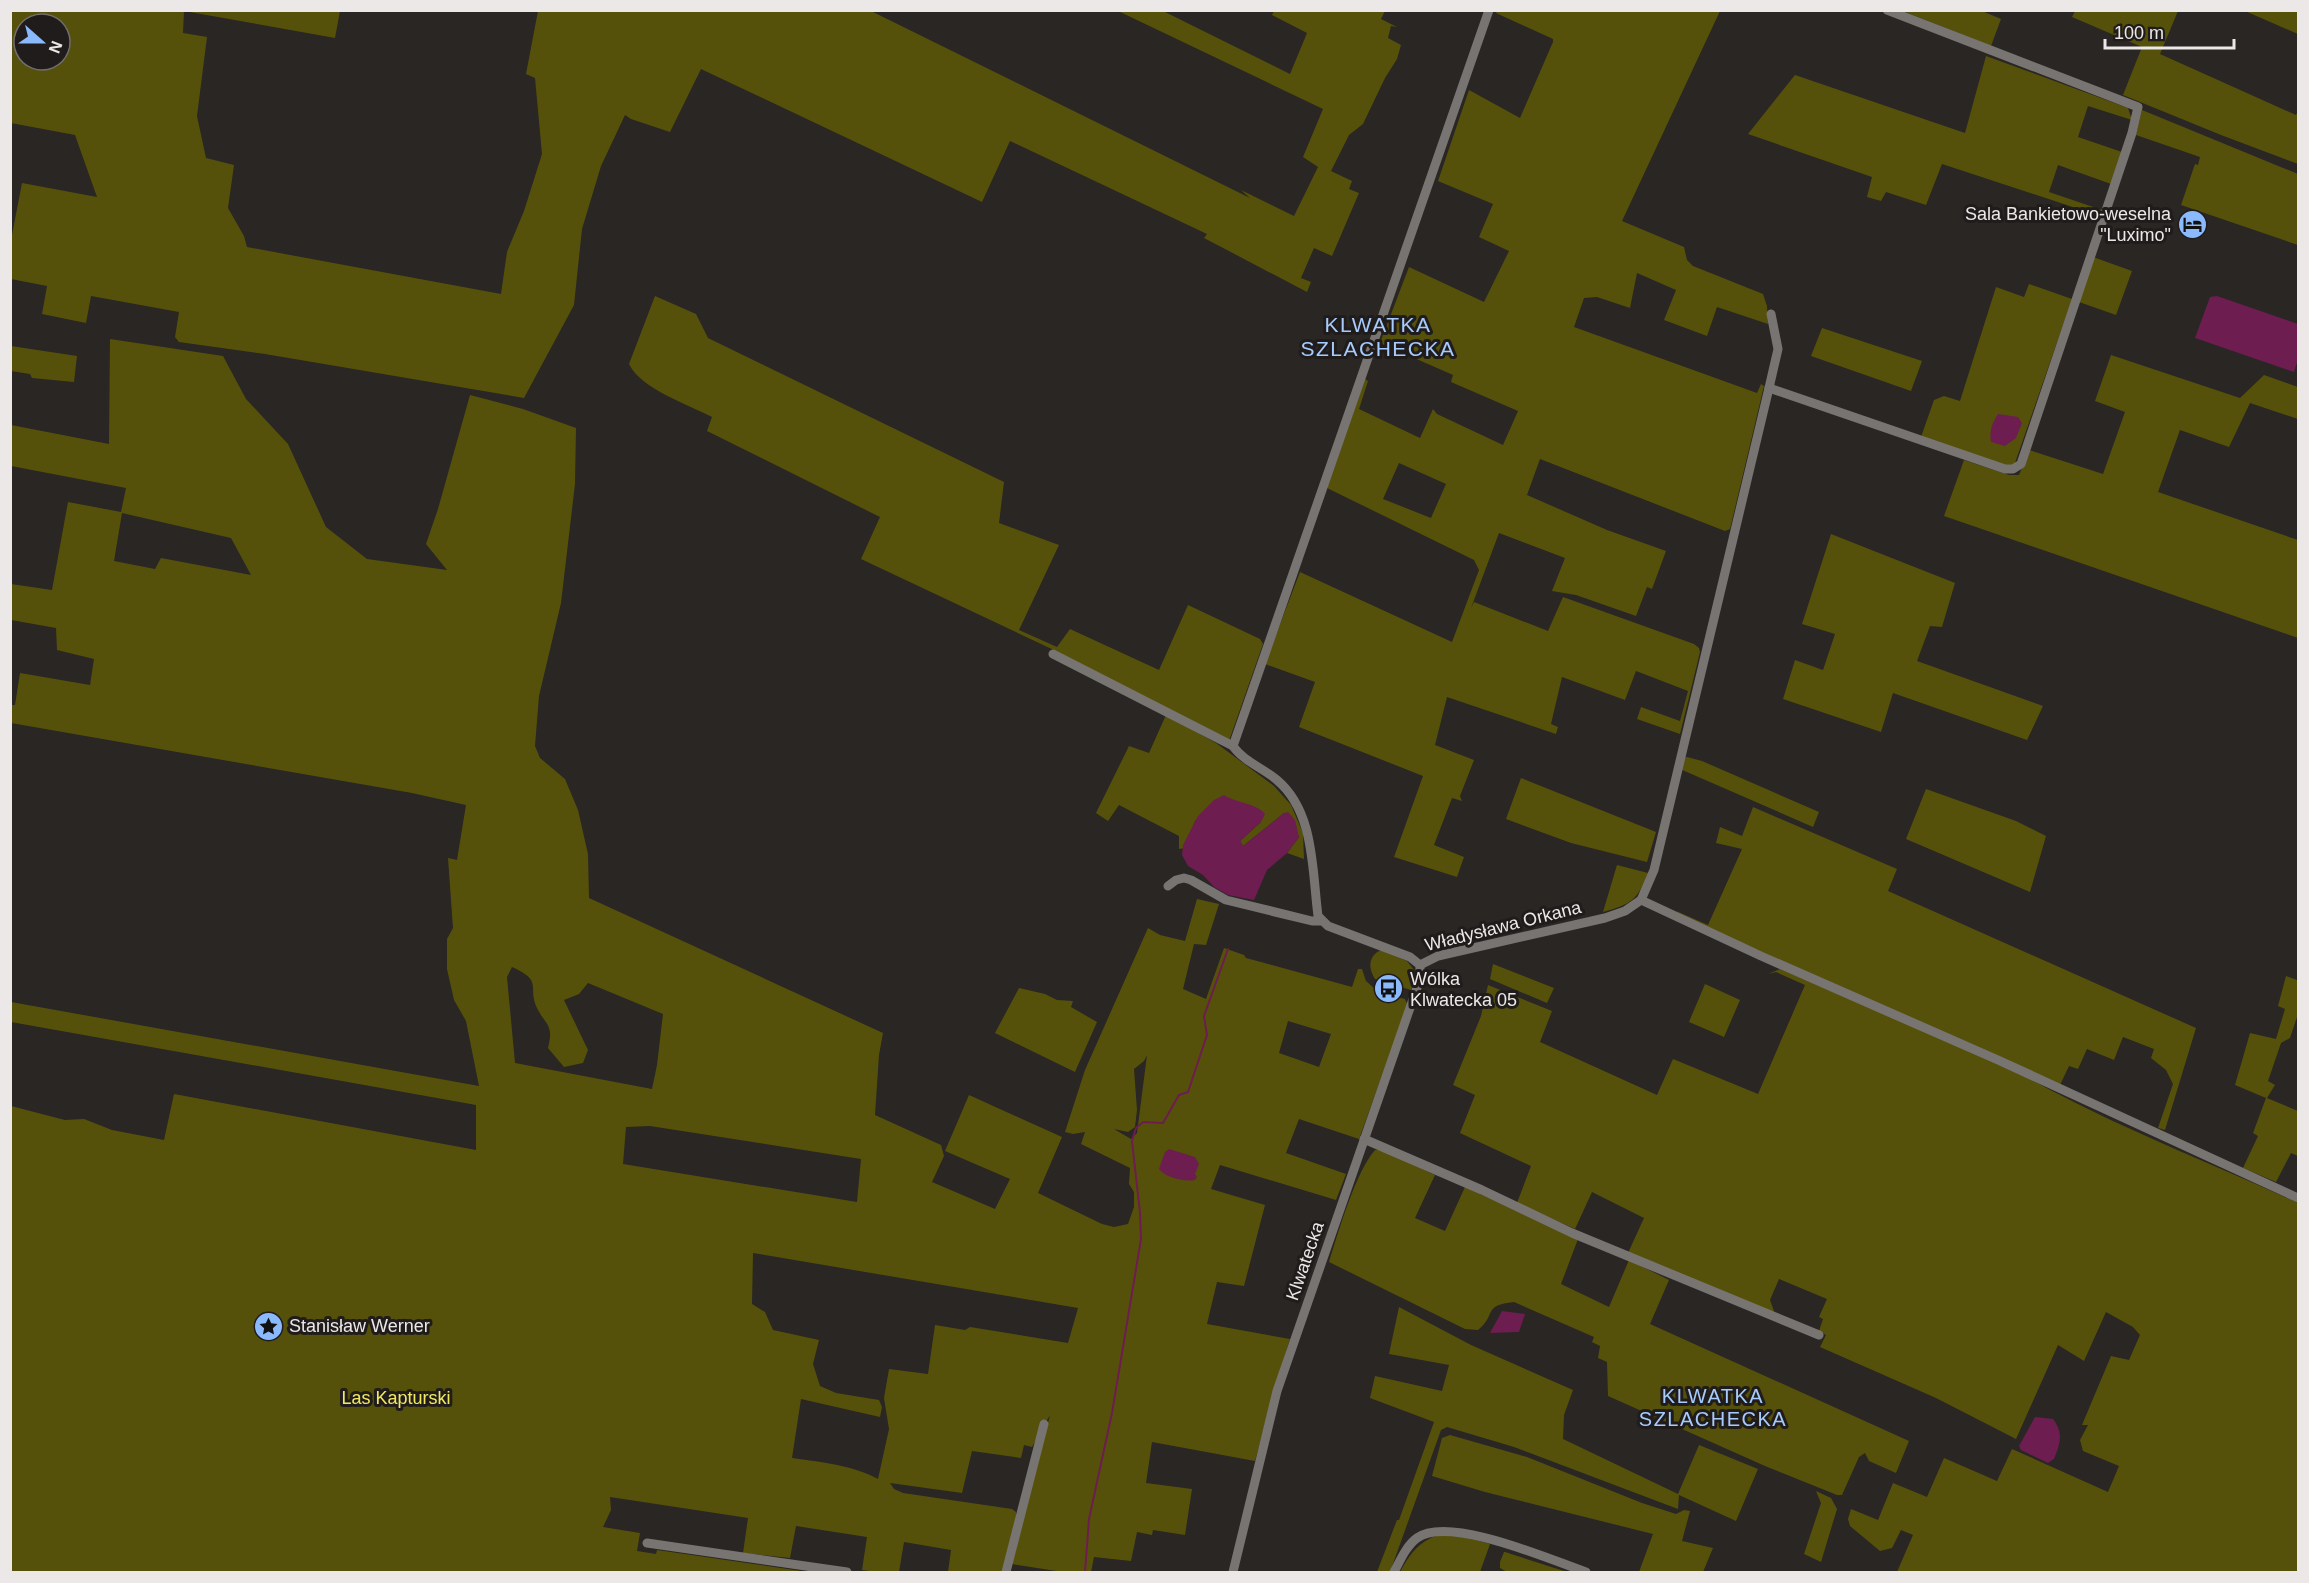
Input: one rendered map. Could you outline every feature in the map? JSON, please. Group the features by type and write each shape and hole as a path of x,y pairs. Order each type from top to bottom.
{"street":[{"path":"1233,746 1489,10"},
{"path":"1770,388 2005,469 2013,469 2021,464 2133,134 2138,107 1887,10"},
{"path":"1771,314 1778,349 1770,388 1653,870 1641,900 2298,1198"},
{"path":"1053,654 1233,746 1242,756 1278,781 1297,804 1307,830 1318,916 1321,921"},
{"name":"Władysława Orkana","path":"1168,886 1176,880 1184,878 1191,880 1226,900 1312,921 1321,921 1328,926 1410,957 1420,965 1438,956 1605,918 1625,911 1641,900"},
{"name":"Klwatecka","path":"1233,1572 1277,1391 1420,979 1420,965"},
{"path":"1364,1139 1482,1190 1572,1233 1819,1335"},
{"path":"1006,1572 1044,1424"},
{"path":"1394,1572 1405,1552 1418,1537 1446,1531 1504,1542 1586,1572"},
{"path":"647,1543 847,1572"}],"green space":[{"path":"10,11 184,11 183,33 207,37 197,116 206,158 234,165 228,208 244,236 247,247 501,294 507,252 524,211 542,154 535,78 526,74 538,11 871,11 1250,198 1241,190 1294,216 1318,167 1303,157 1323,109 1118,11 1163,11 1290,74 1307,33 1272,15 1274,11 1385,11 1381,19 1397,27 1391,26 1388,38 1401,45 1397,59 1385,78 1363,124 1349,135 1331,171 1352,181 1349,189 1359,193 1332,256 1314,248 1301,278 1311,282 1307,292 1204,238 1207,234 1010,141 982,202 701,69 670,132 625,115 601,166 582,229 574,305 524,398 265,354 179,342 175,337 179,312 91,296 86,323 42,314 47,286 11,279 11,240 22,183 97,197 75,135 11,123"},
{"path":"184,11 340,11 335,38"},
{"path":"1497,11 1720,11 1622,221 1684,247 1687,260 1693,266 1763,294 1767,306 1768,324 1717,307 1707,336 1664,320 1676,290 1637,273 1630,308 1597,297 1584,298 1574,327 1757,393 1761,384 1764,386 1730,529 1725,531 1540,459 1527,495 1607,530 1666,551 1652,589 1647,587 1636,616 1576,595 1552,591 1565,558 1499,533 1471,608 1474,602 1548,631 1563,597 1694,644 1700,652 1680,734 1637,719 1641,707 1680,721 1688,691 1636,671 1625,700 1562,677 1551,724 1558,727 1556,734 1447,697 1435,745 1474,760 1460,796 1462,801 1452,798 1434,845 1464,857 1457,877 1394,857 1423,776 1299,727 1315,682 1265,664 1300,572 1452,642 1479,570 1474,560 1327,488 1365,379 1368,381 1359,409 1420,438 1433,409 1437,414 1503,445 1518,411 1451,382 1453,375 1380,343 1409,267 1484,302 1509,251 1479,237 1493,204 1438,181 1469,90 1520,118 1553,42 1553,39 1496,13","holes":["1399,463 1446,484 1431,518 1383,499"]},
{"path":"1903,11 1982,11 2001,19 1991,46"},
{"path":"2075,11 2178,11 2160,54 2296,115 2298,111 2298,164 2123,95 2142,47 2072,17"},
{"path":"2245,11 2298,11 2298,34"},
{"path":"1986,56 2128,108 2132,120 2088,106 2078,137 2122,152 2111,184 2058,165 2049,192 2102,210 2100,216 1942,164 1926,205 1886,192 1881,201 1867,197 1872,177 1748,134 1795,75 1965,133"},
{"path":"2142,110 2298,174 2298,245 2181,205 2195,164 2198,165 2200,157 2136,135"},
{"path":"2093,257 2132,271 2116,315 2079,302"},
{"path":"2029,284 2072,299 2015,463 2012,466 2006,466 1921,437 1934,400 1944,396 1960,401 1996,287 2024,297"},
{"path":"655,296 696,314 708,338 1004,482 999,523 1059,545 1019,630 1057,647 1070,629 1159,670 1188,605 1260,639 1263,644 1229,741 1056,651 861,559 880,517 707,431 712,417 654,388 635,373 629,364"},
{"path":"1822,328 1922,361 1911,391 1811,356"},
{"name":"Las Kapturski","path":"110,339 223,356 246,399 288,444 326,527 367,559 447,570 426,544 470,395 523,409 576,428 575,484 561,603 539,696 535,746 540,758 565,779 578,810 588,854 589,898 883,1033 879,1055 875,1115 941,1145 944,1156 932,1182 995,1209 1010,1179 945,1151 969,1095 1062,1137 1038,1193 1102,1224 1114,1227 1128,1224 1134,1207 1134,1192 1129,1184 1130,1168 1081,1144 1085,1132 1073,1134 1065,1132 1085,1070 1148,928 1160,935 1185,941 1197,899 1219,904 1206,945 1194,944 1183,989 1206,999 1224,948 1244,955 1246,958 1352,987 1358,969 1362,969 1366,981 1375,989 1375,992 1405,999 1408,1006 1359,1139 1299,1119 1286,1153 1346,1174 1336,1200 1220,1165 1211,1189 1265,1205 1244,1286 1217,1282 1207,1324 1290,1339 1255,1461 1152,1442 1146,1483 1192,1489 1185,1535 1153,1530 1152,1535 1137,1532 1131,1561 1094,1557 1091,1572 1063,1572 1012,1564 1050,1415 1032,1447 1024,1445 1021,1458 972,1451 962,1493 890,1483 894,1489 903,1493 1012,1509 1016,1512 1003,1572 948,1572 951,1550 904,1542 899,1572 862,1570 867,1537 796,1526 790,1558 743,1553 748,1518 610,1497 611,1510 603,1527 640,1533 637,1551 656,1554 657,1550 808,1572 11,1572 11,1106 65,1120 84,1119 112,1130 164,1140 174,1094 476,1150 476,1105 11,1022 11,1002 479,1086 466,1021 454,1000 447,969 447,939 453,928 448,858 457,860 466,805 412,793 11,723 10,705 15,705 20,673 90,685 94,659 57,650 56,628 11,620 11,584 52,590 68,502 121,512 126,488 11,466 11,425 109,444","holes":["122,513 231,538 251,575 161,558 155,569 114,561","512,967 528,976 531,981 534,1001 550,1030 548,1048 564,1067 583,1063 588,1050 564,1000 579,994 588,983 663,1014 652,1089 515,1063 507,977","1288,1021 1331,1034 1319,1067 1279,1053","1147,1055 1137,1133 1131,1139 1114,1129 1128,1132 1135,1127 1137,1110 1134,1069 1144,1061","650,1126 861,1159 857,1202 623,1164 626,1127","753,1253 1078,1308 1068,1343 970,1327 965,1330 935,1325 928,1374 889,1369 884,1398 889,1429 878,1479 847,1467 792,1458 801,1399 880,1417 882,1407 879,1400 836,1393 820,1386 813,1364 819,1340 773,1330 765,1312 752,1304"]},
{"path":"11,346 77,356 74,382 32,378 30,374 11,371"},
{"path":"2111,355 2240,398 2264,375 2298,387 2298,419 2250,403 2229,447 2180,430 2158,492 2298,540 2298,638 1944,516 1964,460 2009,475 2019,475 2029,450 2103,474 2125,412 2095,401"},
{"path":"1831,534 1955,583 1942,627 1930,626 1917,661 2043,706 2027,740 1893,693 1881,732 1783,699 1795,660 1823,670 1835,634 1802,624"},
{"path":"1166,715 1216,743 1274,786 1291,805 1303,833 1304,859 1287,853 1299,837 1284,813 1243,846 1240,841 1261,822 1246,804 1228,798 1195,821 1185,848 1179,849 1179,836 1119,805 1108,821 1096,813 1129,746 1149,753"},
{"path":"1682,758 1702,761 1819,812 1813,827 1680,769"},
{"path":"1521,778 1656,832 1647,862 1571,843 1506,819"},
{"path":"1926,789 2016,821 2046,836 2030,892 1906,839"},
{"path":"1753,807 1897,869 1888,891 2196,1028 2165,1130 2158,1128 2173,1084 2166,1070 2151,1058 2154,1049 2123,1037 2114,1060 2087,1049 2078,1069 2069,1066 2060,1085 1688,919 1676,911 1708,925 1742,849 1716,843 1720,827 1742,836"},
{"path":"1617,865 1648,873 1632,900 1603,912"},
{"path":"1381,950 1407,961 1417,974 1411,990 1375,979 1370,963"},
{"path":"1493,964 1554,988 1547,1003 1490,979"},
{"path":"1780,969 2016,1071 2085,1108 2298,1203 2298,1572 1897,1572 1913,1535 1901,1530 1892,1548 1880,1551 1850,1526 1848,1519 1851,1509 1878,1520 1893,1483 1927,1497 1944,1458 1997,1481 2012,1449 2108,1492 2119,1466 2083,1451 2080,1440 2088,1425 2082,1425 2111,1356 2129,1360 2140,1335 2133,1327 2106,1312 2084,1361 2058,1345 2016,1439 1936,1398 1820,1347 1826,1335 1819,1331 1823,1319 1819,1317 1827,1299 1779,1279 1770,1300 1774,1311 1765,1311 1628,1253 1644,1218 1592,1192 1575,1229 1517,1203 1531,1166 1460,1133 1475,1095 1453,1085 1481,1016 1488,985 1552,1011 1540,1042 1657,1095 1673,1059 1758,1094 1805,985 1776,972 1768,974"},
{"path":"2298,975 2298,1014 2290,1038 2281,1043 2268,1081 2275,1085 2267,1098 2298,1111 2298,1156 2291,1153 2276,1182 2243,1168 2258,1136 2253,1133 2266,1098 2235,1085 2250,1033 2276,1039 2285,1009 2278,1006 2286,976 2297,980"},
{"path":"1705,984 1740,1000 1724,1037 1689,1022"},
{"path":"1019,988 1045,994 1057,1000 1073,1001 1071,1007 1097,1022 1075,1072 995,1033"},
{"path":"1375,1150 1381,1150 1435,1175 1415,1218 1445,1231 1465,1187 1578,1239 1561,1284 1609,1307 1629,1260 1669,1280 1650,1324 1909,1441 1896,1473 1869,1461 1865,1453 1859,1457 1842,1495 1837,1495 1765,1466 1608,1396 1607,1362 1598,1358 1600,1346 1592,1342 1594,1337 1514,1302 1504,1303 1494,1308 1484,1325 1478,1330 1465,1329 1329,1262 1354,1187"},
{"path":"1399,1307 1471,1345 1573,1390 1564,1415 1563,1439 1678,1494 1699,1445 1758,1469 1736,1521 1679,1495 1678,1509 1514,1447 1447,1427 1441,1430 1390,1572 1377,1572 1397,1520 1399,1520 1434,1422 1370,1398 1375,1376 1442,1391 1449,1365 1389,1354"},
{"path":"1450,1435 1527,1457 1642,1503 1676,1514 1684,1510 1690,1511 1682,1541 1713,1548 1703,1572 1639,1572 1653,1534 1485,1492 1432,1476 1442,1438"},
{"path":"1816,1491 1831,1498 1837,1509 1821,1562 1804,1554 1821,1503"},
{"path":"1442,1534 1462,1536 1490,1544 1480,1572 1400,1572 1408,1558 1422,1543"},
{"path":"1504,1552 1567,1572 1507,1572 1500,1568"}],"shaded area":[{"path":"2217,296 2298,324 2298,359 2294,372 2195,338 2210,297"},
{"path":"1998,414 2018,417 2022,423 2016,438 2005,446 1991,442 1991,427"},
{"path":"1224,795 1261,810 1265,814 1261,822 1240,841 1243,846 1284,813 1288,812 1295,820 1299,837 1287,853 1267,870 1254,900 1228,895 1214,887 1203,875 1188,866 1182,855 1183,845 1198,816 1214,800"},
{"path":"1169,1149 1195,1157 1199,1164 1195,1180 1176,1179 1159,1169 1165,1152"},
{"path":"1502,1311 1525,1314 1519,1332 1490,1333"},
{"path":"2035,1417 2053,1419 2059,1429 2058,1448 2054,1459 2048,1463 2021,1450 2019,1446"}],"waterway":[{"path":"1085,1572 1089,1519 1112,1413 1141,1239 1132,1141 1136,1128 1143,1122 1163,1123 1179,1095 1188,1092 1207,1035 1204,1016 1228,949"}],"place":[{"name":"Sala Bankietowo-weselna \"Luximo\"","path":"2192,224"},
{"name":"Wólka Klwatecka 05","path":"1389,989"},
{"name":"Stanisław Werner","path":"268,1326"}],"district":[{"name":"KLWATKA SZLACHECKA","path":"1378,337"},
{"name":"KLWATKA SZLACHECKA","path":"1713,1408"}]}
